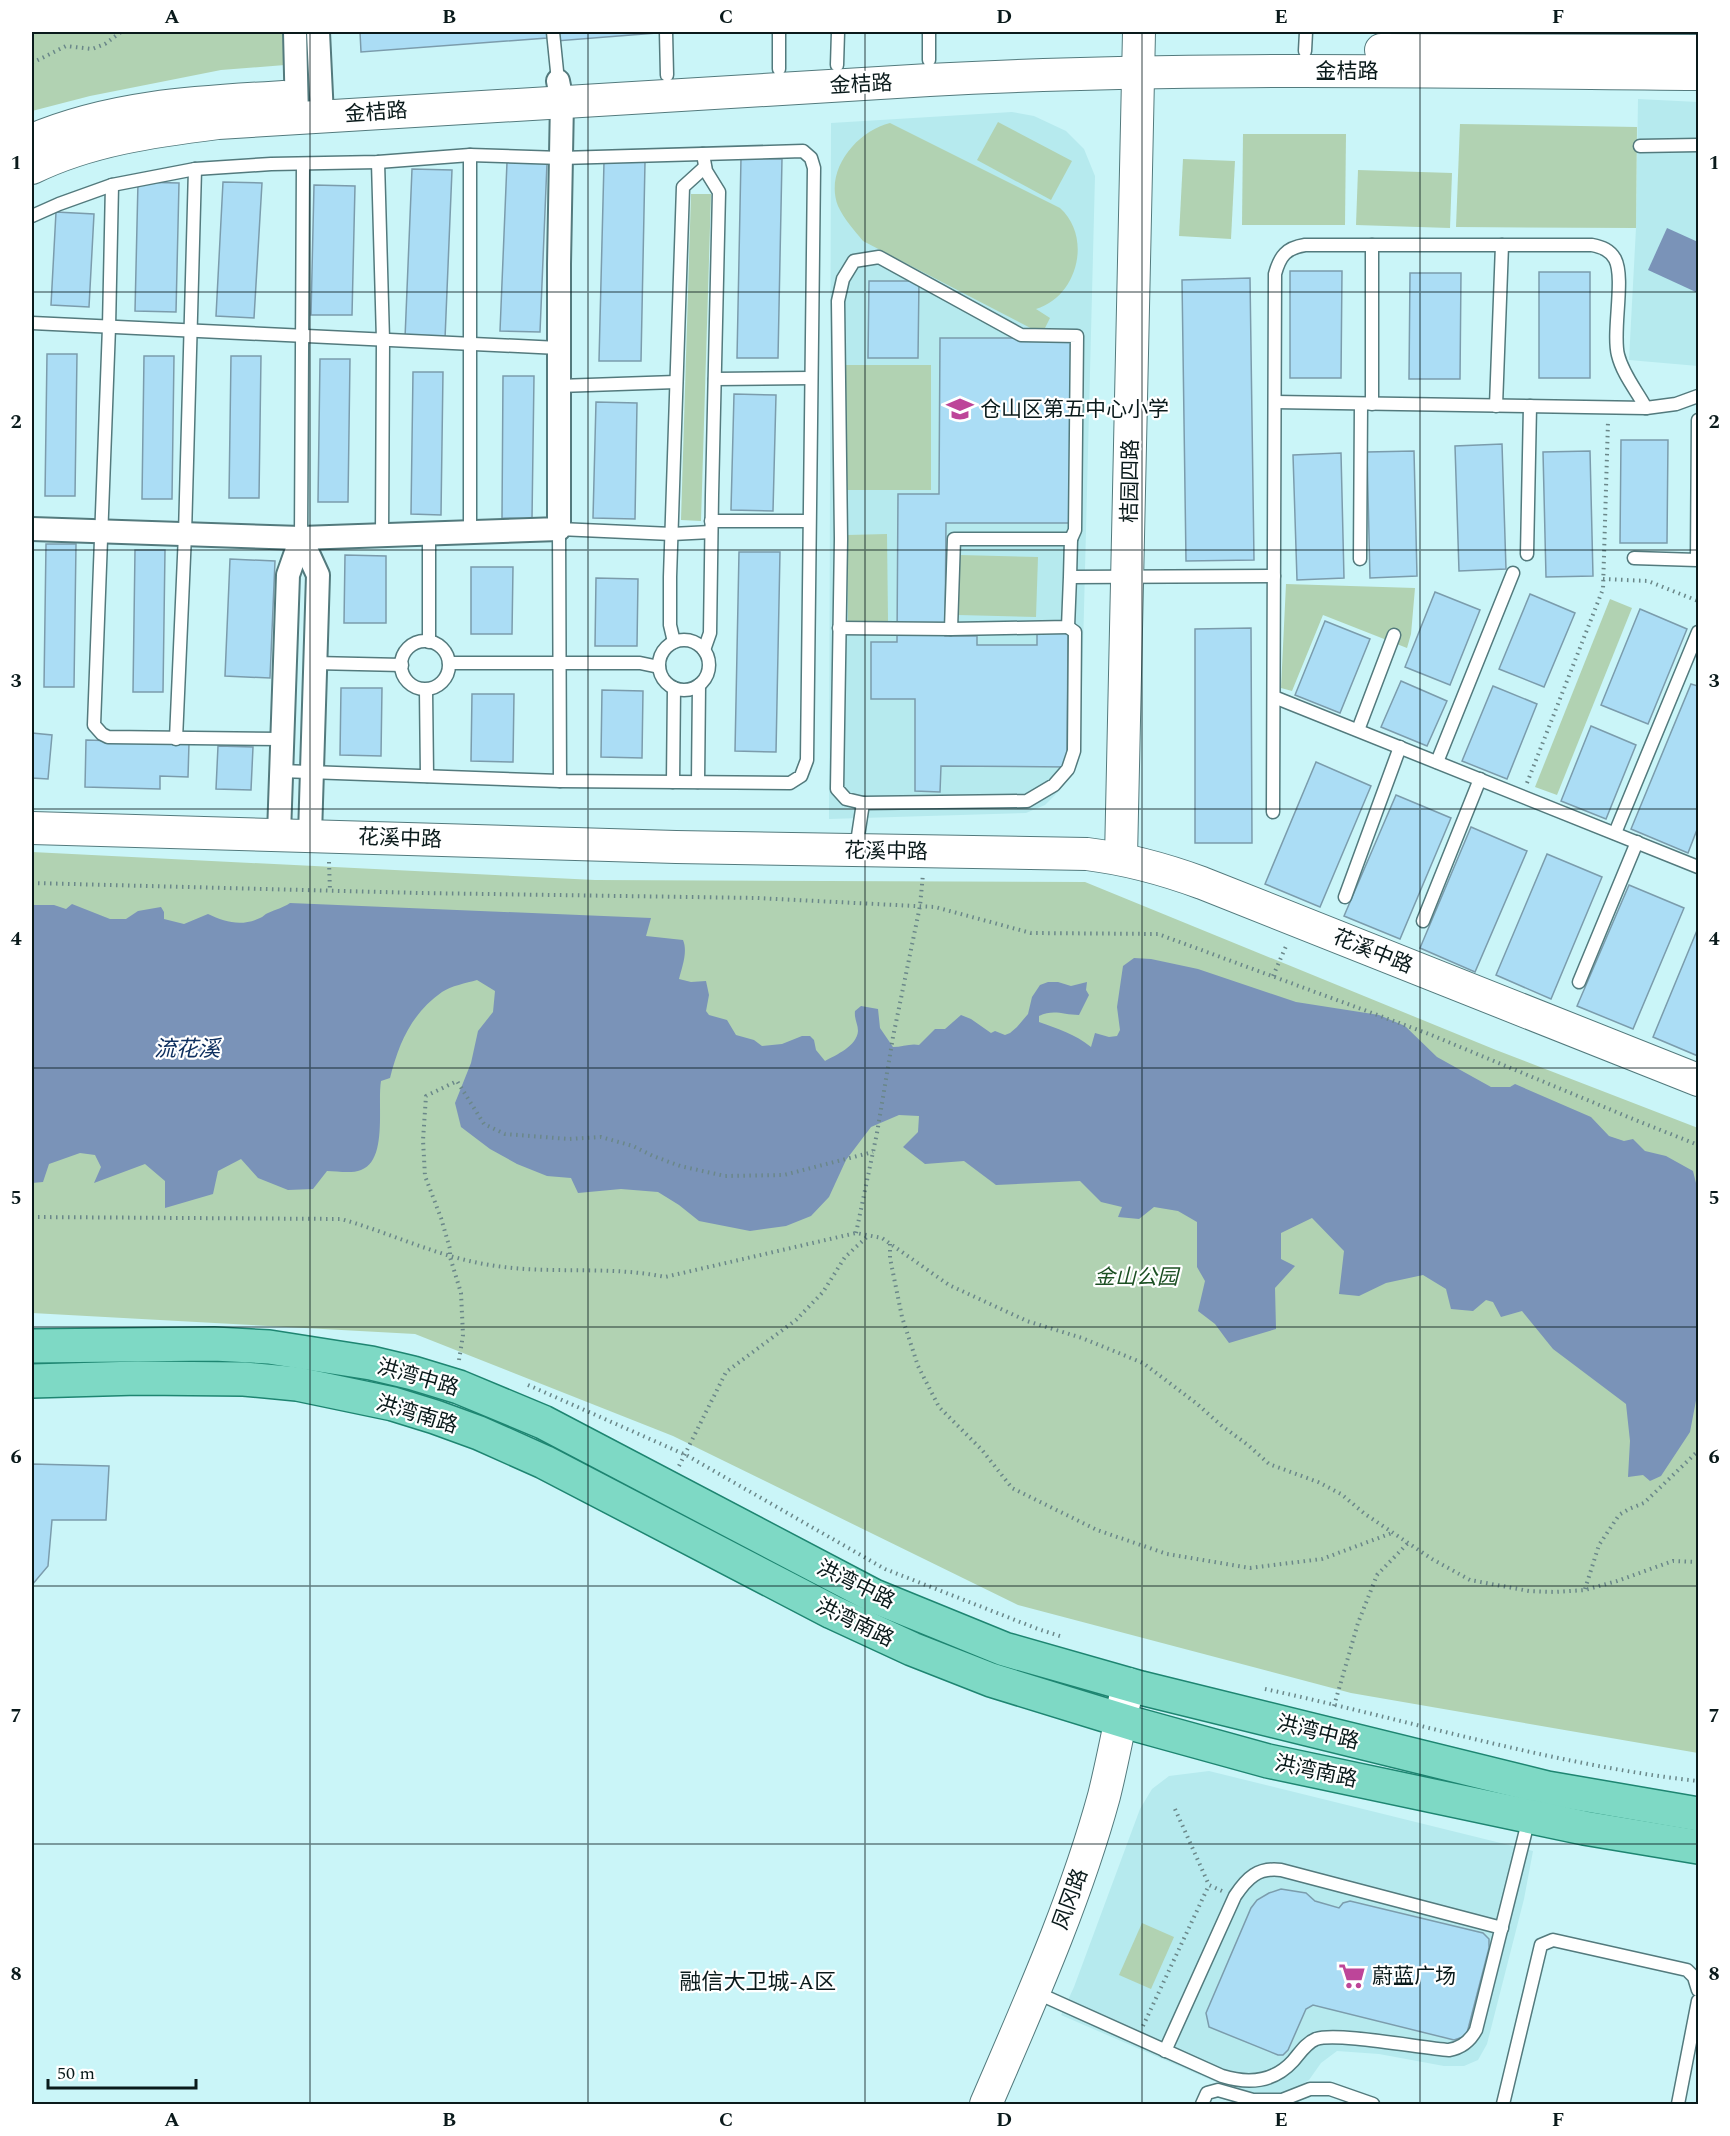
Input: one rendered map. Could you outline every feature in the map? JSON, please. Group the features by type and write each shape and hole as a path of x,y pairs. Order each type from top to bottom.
{"main road":[{"path":"560,91 667,75 837,65 929,46 1021,55 1138,52 1306,41 1498,49 1698,51"},
{"name":"金桔路","path":"32,168 77,150 147,133 218,123 309,106 560,91 1022,75 1138,52 1238,70 1698,74"},
{"name":"桔园四路","path":"1121,858 1138,52"},
{"path":"32,140 84,120 116,113 208,101 309,106"},
{"name":"花溪中路","path":"32,828 676,847 1087,854 1121,858 1172,872 1698,1080"},
{"name":"洪湾中路","path":"32,1346 214,1344 269,1347 371,1363 459,1387 584,1442 884,1600 1004,1648 1128,1684 1332,1719 1547,1788 1698,1814"},
{"name":"洪湾南路","path":"32,1381 138,1378 254,1380 297,1384 346,1393 435,1417 544,1462 874,1633 991,1680 1120,1720 1268,1761 1627,1836 1698,1847"},
{"name":"凤冈路","path":"986,2104 1034,1992 1083,1861 1104,1796 1128,1684"}],"street":[{"path":"295,32 309,106"},
{"path":"309,106 318,32"},
{"path":"32,529 301,538 559,529 560,91"},
{"path":"301,538 318,575 310,835"},
{"path":"279,834 288,575 301,538"}],"lane":[{"path":"553,32 560,91"},
{"path":"666,32 667,75"},
{"path":"779,32 779,69"},
{"path":"837,65 838,32"},
{"path":"1640,146 1698,145"},
{"path":"32,216 112,185 195,169 378,162 470,155 561,158 802,151 811,158 814,168 808,521 807,760 801,776 790,783 560,781 281,771"},
{"path":"703,154 705,167 719,192 710,633 704,650"},
{"path":"470,155 472,344 470,532"},
{"path":"378,162 383,339 382,535"},
{"path":"301,538 303,164"},
{"path":"674,642 670,625 683,187 705,167"},
{"path":"176,739 185,534 195,169"},
{"path":"112,185 94,725 108,737 282,739"},
{"path":"1274,812 1275,274 1283,254 1292,247 1305,245 1593,245 1602,247 1610,252 1618,267 1617,353 1646,408"},
{"path":"1360,560 1372,245"},
{"path":"1496,406 1502,245"},
{"path":"839,628 1068,627 1075,632 1074,751 1068,769 1054,785 1027,801 863,803 846,800 837,789 839,628 841,539 838,302 843,279 854,261 879,257 1021,335 1077,336 1075,530 1071,539 1068,627"},
{"path":"32,323 559,348"},
{"path":"715,379 811,378"},
{"path":"559,386 676,382"},
{"path":"1275,402 1646,408 1676,404 1698,396"},
{"path":"1527,554 1530,406"},
{"path":"1634,558 1697,560 1698,420"},
{"path":"560,781 559,529 672,534 711,526 808,521"},
{"path":"429,534 429,642"},
{"path":"951,629 954,539 1071,539"},
{"path":"1437,762 1513,573"},
{"path":"1070,577 1274,576"},
{"path":"1615,833 1698,632"},
{"path":"1358,730 1394,635"},
{"path":"686,640 695,642 704,650 710,662 709,670 706,678 699,685 687,690 674,688 665,681 659,667 664,650 674,642 686,640"},
{"path":"429,642 443,649 449,663 446,678 434,688 426,690 411,685 406,680 402,664 403,657 413,645 429,642"},
{"path":"315,663 402,664"},
{"path":"449,663 640,663 659,667"},
{"path":"698,782 699,685"},
{"path":"673,782 674,688"},
{"path":"426,690 427,776"},
{"path":"1274,697 1698,867"},
{"path":"1345,897 1400,747"},
{"path":"1423,921 1480,779"},
{"path":"856,850 863,803"},
{"path":"1579,981 1637,842"},
{"path":"1034,1992 1222,2076 1238,2081 1255,2082 1283,2071 1308,2044 1318,2039 1345,2038 1449,2050 1458,2049 1472,2038 1476,2030 1530,1815"},
{"path":"1165,2050 1235,1896 1251,1875 1270,1868 1502,1928"},
{"path":"1503,2104 1541,1945 1553,1940 1687,1970 1694,1977 1698,1990"},
{"path":"1678,2104 1698,2001"},
{"path":"1202,2104 1207,2093 1218,2090 1253,2100 1282,2100 1310,2089 1330,2089 1373,2104"}],"path":[{"path":"32,63 66,46 92,49 105,44 122,32"},
{"path":"1522,796 1603,589 1609,408"},
{"path":"1603,579 1648,581 1698,601"},
{"path":"856,1233 920,906 926,851"},
{"path":"32,884 745,898 935,907 1031,933 1158,934 1430,1034 1698,1145"},
{"path":"1273,976 1296,920"},
{"path":"449,1359 459,1361 463,1335 461,1293 441,1218 425,1176 423,1140 426,1095 457,1080 484,1124 505,1134 569,1139 601,1137 633,1146 680,1166 725,1176 784,1176 873,1152"},
{"path":"32,1217 340,1219 378,1229 450,1257 493,1266 600,1272 640,1271 665,1277 856,1233 882,1238 924,1269 966,1294 998,1306 1028,1322 1082,1338 1143,1363 1196,1402 1221,1426 1248,1444 1269,1464 1318,1482 1341,1494 1393,1533 1449,1570 1470,1580 1529,1591 1585,1590 1672,1561 1698,1562"},
{"path":"667,1486 686,1455 726,1372 796,1320 823,1292 845,1257 869,1236"},
{"path":"890,1244 890,1258 903,1317 918,1366 939,1407 981,1450 1012,1488 1097,1530 1157,1551 1250,1568 1322,1559 1393,1533"},
{"path":"524,1384 686,1455 885,1569 1064,1637"},
{"path":"1585,1590 1599,1545 1619,1515 1644,1503 1698,1451"},
{"path":"1332,1719 1358,1623 1377,1575 1408,1543"},
{"path":"1258,1688 1332,1719 1698,1781"},
{"path":"1175,1809 1209,1885 1235,1896"},
{"path":"1137,2038 1209,1885"}],"shaded area":[{"path":"1638,99 1698,102 1698,366 1629,360 1636,228"},
{"name":"仓山区第五中心小学","path":"1012,112 1034,116 1066,131 1084,149 1095,176 1081,727 1077,755 1058,792 1045,805 1026,813 829,819 831,123"},
{"path":"1209,1771 1533,1851 1524,1899 1487,2044 1478,2060 1464,2066 1444,2066 1379,2054 1337,2051 1321,2063 1309,2080 1290,2092 1248,2096 1061,2015 1074,1987 1140,1809 1152,1789 1169,1776"}],"green space":[{"path":"32,32 284,32 285,65 221,70 90,96 32,111"},
{"path":"998,122 1072,161 1051,200 977,160"},
{"path":"890,123 1060,208 1070,220 1076,235 1078,250 1076,265 1062,292 1050,302 1036,309 1050,318 1042,334 863,241 846,220 838,206 835,192 840,166 855,143 878,127"},
{"path":"1460,124 1637,127 1636,228 1456,227"},
{"path":"1243,134 1346,134 1345,225 1242,225"},
{"path":"1183,159 1235,161 1231,239 1179,236"},
{"path":"1358,170 1452,173 1450,228 1356,225"},
{"path":"691,194 711,194 701,521 681,520"},
{"path":"846,365 931,365 931,490 846,490"},
{"path":"887,534 888,621 848,621 847,535"},
{"path":"960,555 1038,557 1036,617 958,615"},
{"path":"1286,584 1415,588 1411,634 1407,648 1323,615 1292,691 1281,688"},
{"path":"1610,599 1632,608 1557,795 1535,787"},
{"name":"金山公园","path":"32,852 595,880 1085,882 1496,1050 1698,1128 1698,1753 1351,1693 1018,1605 673,1436 415,1334 32,1313"},
{"path":"1142,1923 1174,1937 1151,1989 1119,1975"}],"water":[{"path":"1667,228 1698,242 1698,293 1648,270"},
{"name":"流花溪","path":"290,903 651,918 646,936 683,940 685,954 679,979 691,982 706,981 709,995 706,1011 709,1015 727,1020 736,1035 754,1040 762,1046 782,1044 802,1036 810,1036 814,1040 816,1050 825,1061 854,1041 858,1031 855,1011 861,1006 878,1009 880,1028 893,1047 919,1045 935,1029 945,1029 961,1015 991,1033 995,1031 1005,1035 1017,1027 1028,1014 1032,997 1040,985 1048,982 1071,986 1087,982 1086,990 1089,995 1079,1015 1049,1013 1039,1016 1039,1022 1073,1035 1091,1047 1095,1033 1109,1037 1117,1036 1120,1030 1117,1007 1123,966 1134,958 1151,959 1198,969 1296,1002 1379,1015 1405,1026 1437,1057 1491,1087 1510,1087 1515,1084 1591,1117 1609,1136 1624,1141 1633,1139 1645,1151 1666,1156 1693,1171 1698,1185 1698,1390 1690,1432 1661,1476 1650,1481 1643,1475 1628,1477 1630,1441 1626,1404 1553,1349 1522,1311 1501,1317 1493,1302 1486,1300 1473,1311 1451,1309 1446,1289 1423,1275 1386,1283 1359,1296 1339,1294 1344,1251 1312,1218 1281,1233 1281,1259 1295,1266 1275,1288 1276,1329 1229,1343 1215,1324 1198,1311 1205,1281 1197,1267 1197,1222 1178,1211 1154,1207 1139,1219 1118,1217 1122,1207 1101,1202 1080,1181 996,1185 964,1161 925,1164 903,1147 918,1132 919,1116 899,1115 871,1127 846,1160 829,1197 811,1216 786,1226 750,1231 699,1221 658,1192 621,1189 578,1193 571,1178 547,1176 517,1164 490,1149 461,1127 455,1103 471,1063 478,1031 493,1012 495,991 477,980 442,992 414,1020 402,1041 390,1078 381,1081 378,1144 375,1155 361,1170 327,1171 313,1189 288,1190 258,1178 241,1159 218,1171 213,1194 165,1208 165,1181 145,1164 94,1183 101,1167 95,1155 80,1153 49,1164 43,1182 32,1183 32,905 54,905 66,909 72,904 110,919 126,919 138,911 161,907 164,919 184,924 208,914 227,921 240,923 253,921"}],"building":[{"path":"360,32 547,32 547,38 361,52"},
{"path":"556,32 656,32 656,33 556,41"},
{"path":"741,158 782,159 778,358 737,358"},
{"path":"507,162 547,163 540,332 500,331"},
{"path":"604,162 645,162 641,361 599,361"},
{"path":"412,169 452,170 445,339 405,338"},
{"path":"138,182 179,183 176,312 135,311"},
{"path":"223,182 262,183 254,318 216,316"},
{"path":"314,185 355,186 352,315 311,315"},
{"path":"56,212 94,214 89,307 51,305"},
{"path":"1290,271 1342,271 1341,378 1290,378"},
{"path":"1539,272 1590,272 1590,378 1539,378"},
{"path":"1410,273 1461,273 1460,379 1409,379"},
{"path":"1250,278 1254,560 1186,561 1182,280"},
{"path":"869,281 919,281 918,358 868,358"},
{"path":"940,338 1072,338 1071,523 946,523 945,636 977,636 977,645 1037,645 1037,632 1068,632 1067,767 941,766 940,792 915,791 915,699 871,699 871,642 897,642 898,494 939,494"},
{"path":"47,354 77,354 75,496 45,496"},
{"path":"144,356 174,356 172,499 142,499"},
{"path":"231,356 261,356 259,498 229,498"},
{"path":"320,359 350,359 348,502 318,502"},
{"path":"413,372 443,372 441,515 411,514"},
{"path":"503,376 534,376 532,519 502,518"},
{"path":"734,394 776,395 773,511 731,510"},
{"path":"596,402 637,403 635,519 593,518"},
{"path":"1621,440 1668,440 1667,543 1620,543"},
{"path":"1502,444 1506,569 1459,571 1455,446"},
{"path":"1414,451 1417,576 1370,578 1367,452"},
{"path":"1590,451 1593,576 1546,577 1543,452"},
{"path":"1341,453 1344,578 1297,580 1293,455"},
{"path":"46,544 76,544 74,687 44,687"},
{"path":"135,550 165,550 163,692 133,692"},
{"path":"739,552 780,552 776,752 735,751"},
{"path":"345,555 386,556 386,623 344,623"},
{"path":"230,559 275,561 270,678 225,676"},
{"path":"471,567 513,567 512,634 471,634"},
{"path":"596,578 638,579 637,646 595,646"},
{"path":"1435,592 1480,610 1450,685 1405,667"},
{"path":"1530,594 1575,613 1544,687 1499,669"},
{"path":"1640,609 1687,629 1648,724 1601,705"},
{"path":"1325,621 1370,639 1340,713 1295,695"},
{"path":"1251,628 1252,843 1195,843 1195,629"},
{"path":"1401,681 1447,701 1427,746 1381,727"},
{"path":"1691,684 1698,686 1698,827 1688,853 1631,829"},
{"path":"1493,686 1537,704 1507,779 1462,761"},
{"path":"341,688 382,688 381,756 340,755"},
{"path":"602,690 643,691 642,758 601,757"},
{"path":"472,694 514,694 513,762 471,761"},
{"path":"1591,726 1636,745 1606,819 1561,801"},
{"path":"32,733 52,735 48,779 32,778"},
{"path":"86,740 189,743 188,777 160,776 160,789 85,787"},
{"path":"218,746 253,747 251,790 216,789"},
{"path":"1316,762 1371,786 1320,907 1265,884"},
{"path":"1396,795 1451,818 1400,939 1344,916"},
{"path":"1471,827 1527,851 1475,972 1420,948"},
{"path":"1547,854 1602,877 1551,999 1496,975"},
{"path":"1629,885 1684,908 1633,1029 1577,1006"},
{"path":"1698,928 1698,1056 1653,1037"},
{"path":"32,1464 109,1466 106,1520 52,1520 48,1566 32,1585"},
{"name":"蔚蓝广场","path":"1281,1889 1306,1893 1315,1901 1339,1908 1343,1903 1350,1901 1483,1933 1489,1939 1489,1948 1467,2033 1454,2040 1313,2005 1306,2009 1288,2050 1283,2055 1278,2055 1209,2027 1206,2013 1251,1908 1257,1900"}],"place":[{"name":"仓山区第五中心小学","path":"960,409"},
{"name":"蔚蓝广场","path":"1352,1976"}],"district":[{"name":"融信大卫城-A区","path":"758,1981"}]}
